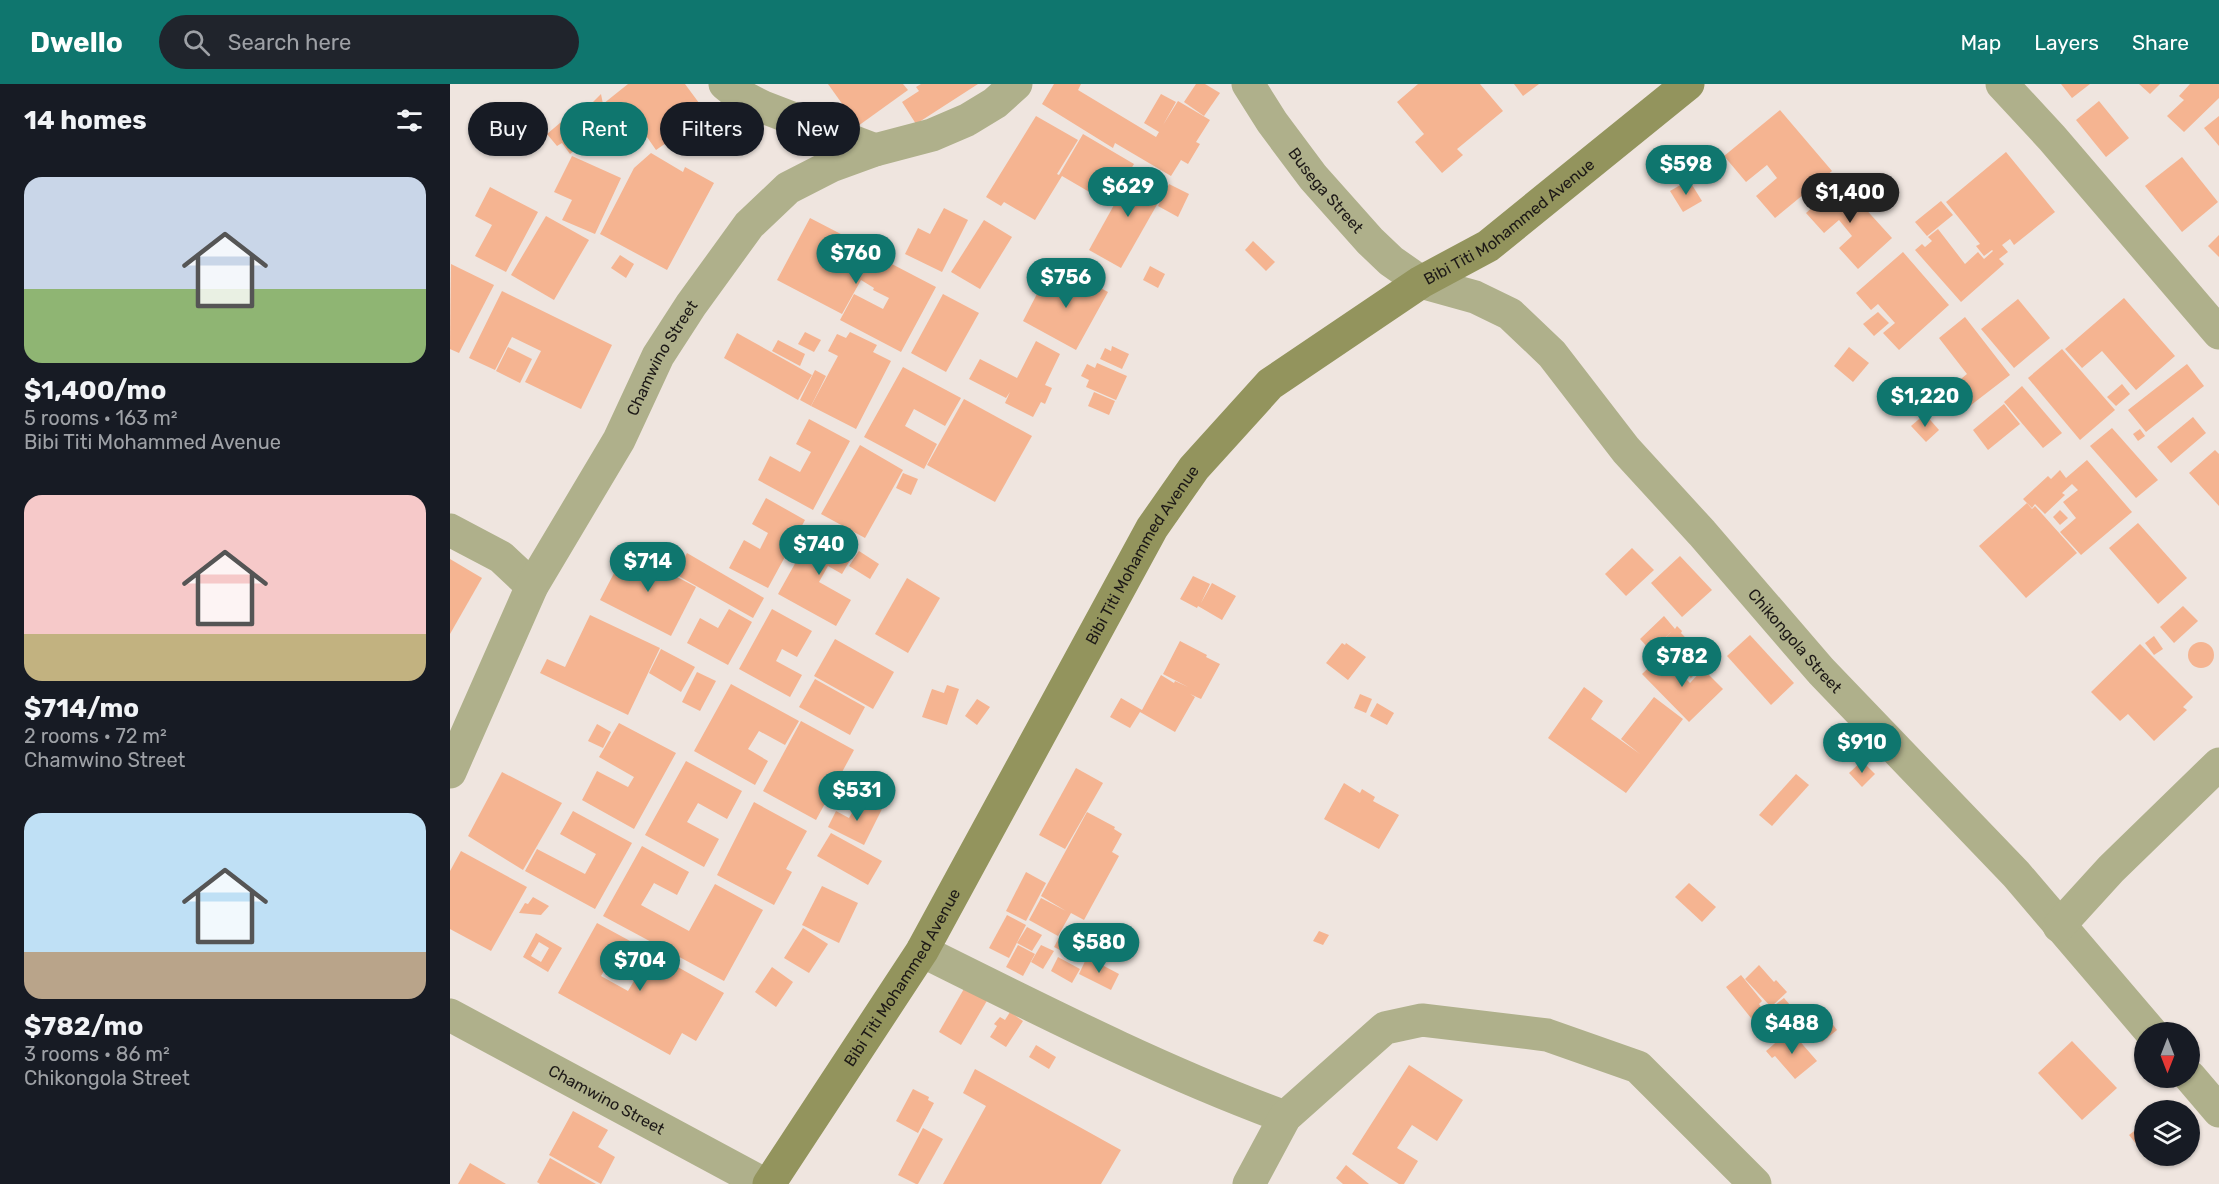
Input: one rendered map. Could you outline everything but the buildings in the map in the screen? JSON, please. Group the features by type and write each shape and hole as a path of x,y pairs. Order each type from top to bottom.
{"street":[{"path":"725,84 736,93 763,107 875,150"},
{"name":"Chamwino Street","path":"450,772 532,586 618,440 658,356 690,305 749,225 788,188 831,166 875,150 932,135 967,120 995,103 1016,84"},
{"name":"Busega Street","path":"1248,84 1272,122 1313,177 1370,241 1391,261 1421,282"},
{"name":"Bibi Titi Mohammed Avenue","path":"769,1184 922,951 1152,528 1194,468 1270,384 1421,282 1488,246 1688,84"},
{"path":"2002,84 2052,138 2219,333"},
{"name":"Chikongola Street","path":"1421,282 1475,297 1510,314 1552,354 1626,450 1702,533 1821,670 2016,874 2142,1022"},
{"path":"450,530 501,557 532,586"},
{"path":"2059,926 2133,846 2219,764"},
{"path":"922,951 1106,1042 1218,1093 1285,1117"},
{"name":"Chamwino Street","path":"450,1015 764,1184"},
{"path":"1249,1184 1285,1117 1385,1028 1422,1020 1546,1035 1638,1067 1755,1184"},
{"path":"2199,1088 2219,1111"}]}
